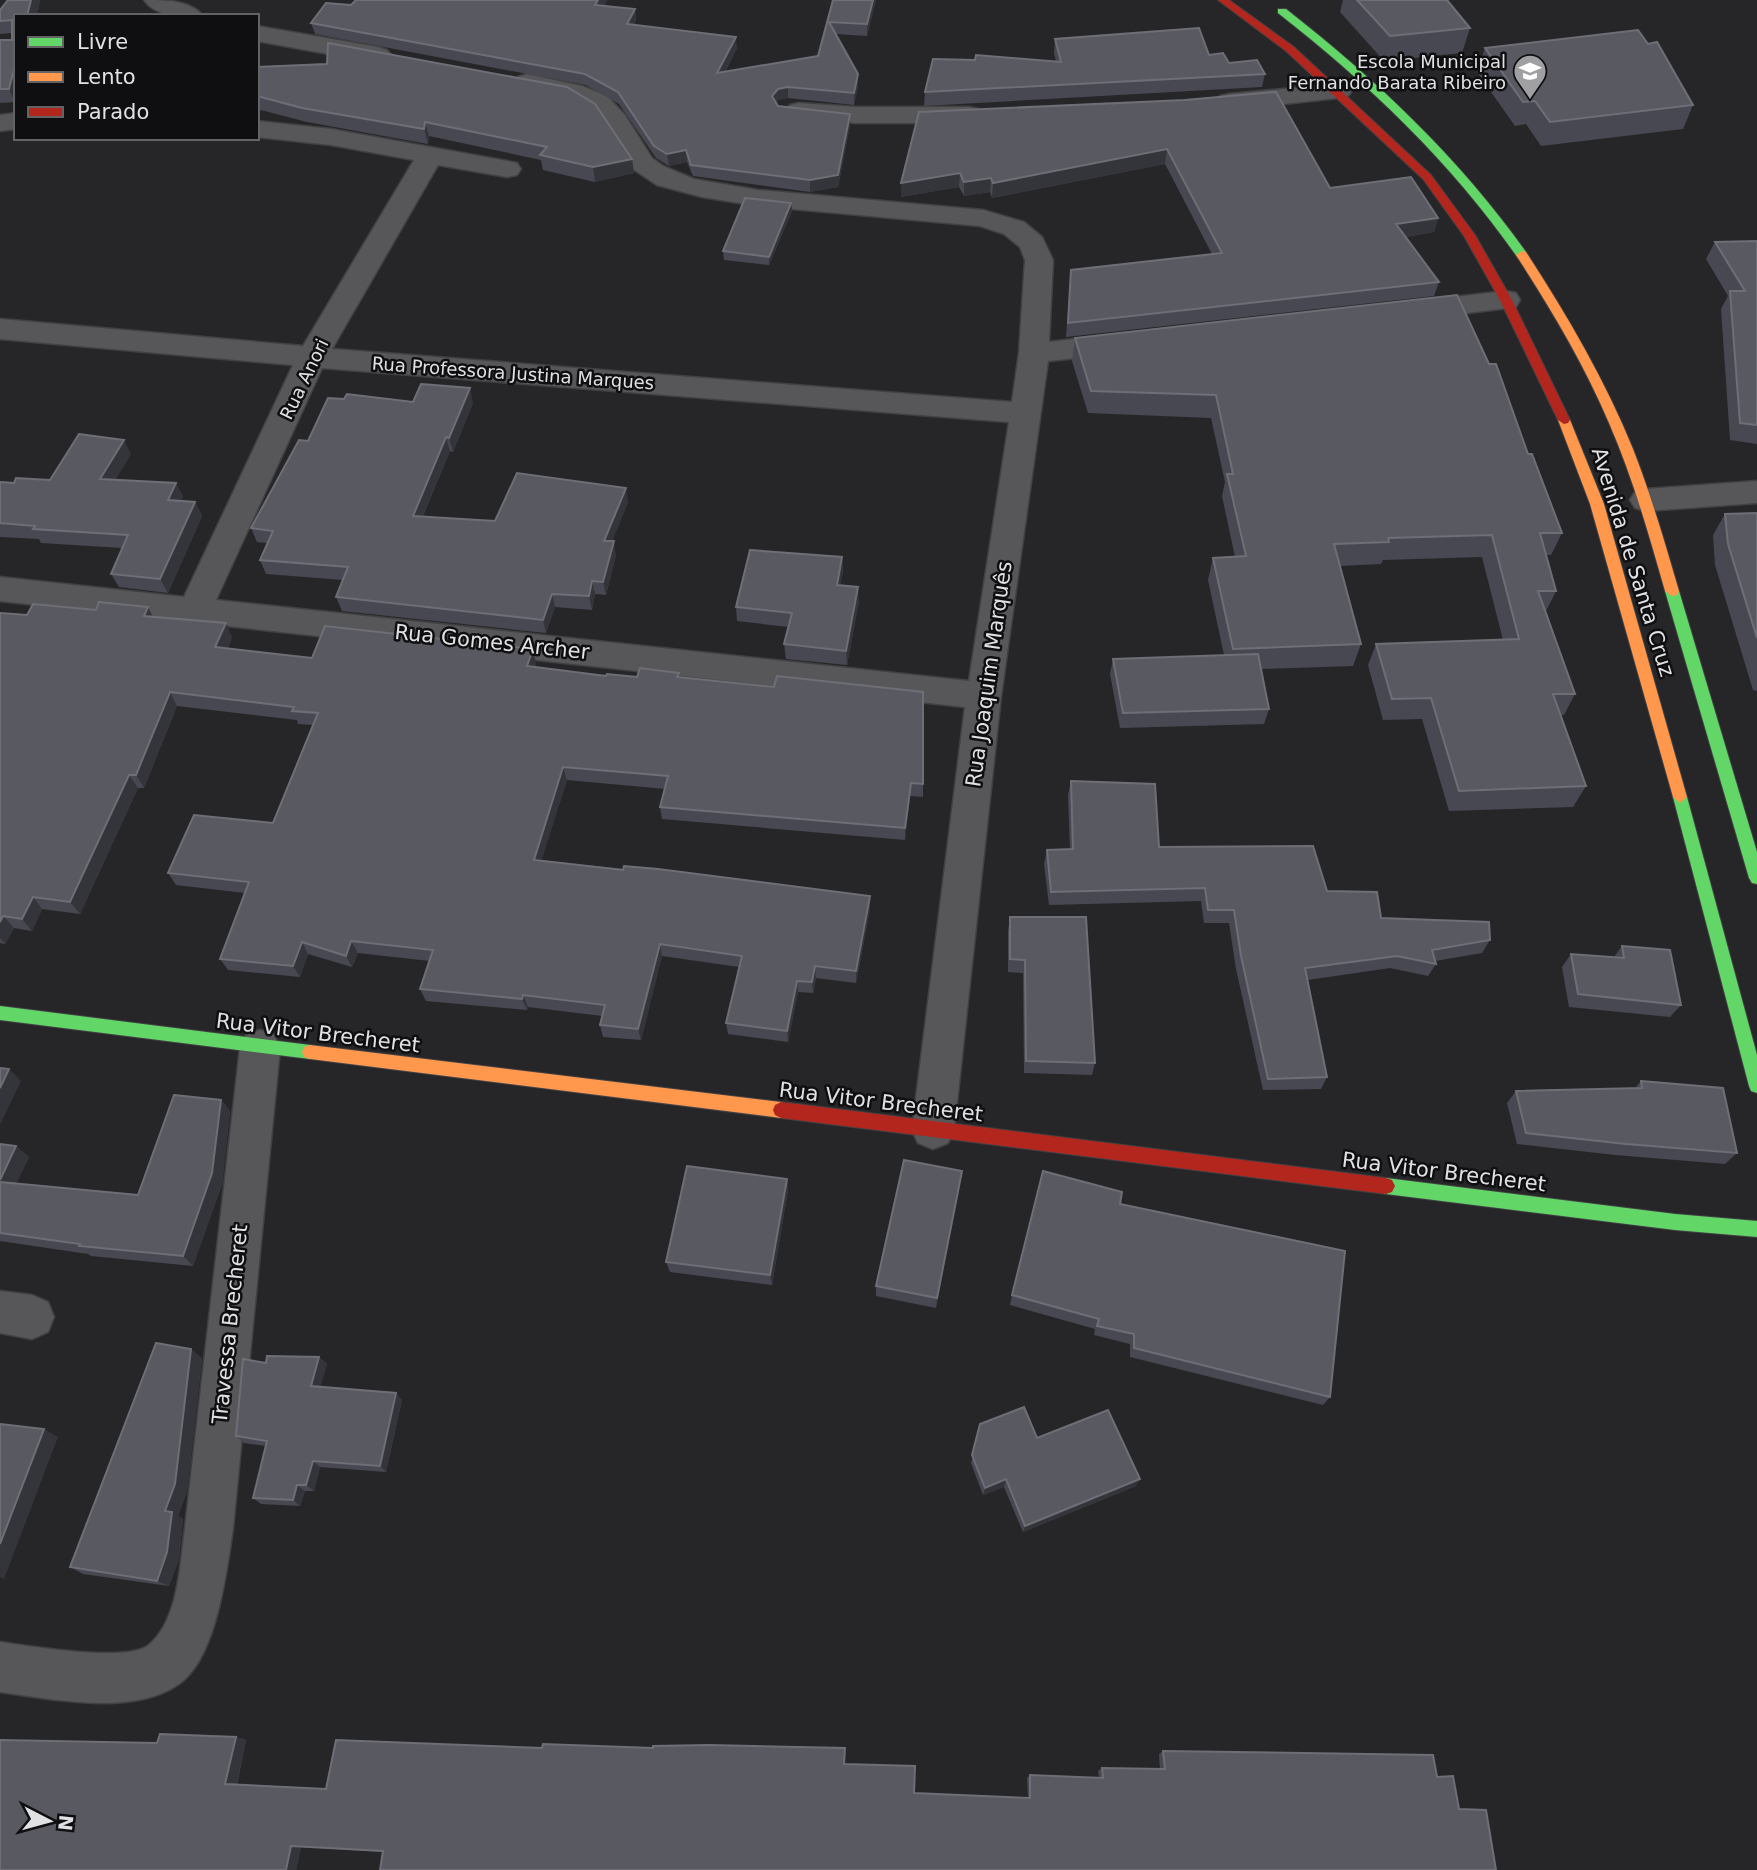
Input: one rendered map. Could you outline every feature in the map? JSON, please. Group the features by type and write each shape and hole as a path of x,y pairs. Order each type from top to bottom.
{"main road":[{"name":"Avenida de Santa Cruz","path":"1223,0 1290,49 1427,177 1469,235 1506,300 1573,436 1597,504 1666,744 1757,1086"},
{"name":"Avenida de Santa Cruz","path":"1266,0 1356,68 1408,116 1467,182 1568,327 1614,419 1646,500 1757,878"},
{"name":"Rua Vitor Brecheret","path":"0,1013 260,1048 1675,1222 1757,1229"}],"street":[{"path":"156,0 187,14"},
{"path":"259,33 406,60"},
{"name":"Rua Joaquim Marquês","path":"501,77 577,93 598,102 610,113 636,159 666,179 714,191 769,199 983,218 1014,228 1032,243 1039,260 1034,353 984,696 933,1130"},
{"path":"1205,104 1338,92"},
{"path":"788,109 856,115 988,114"},
{"path":"259,129 331,137 429,157 507,169"},
{"name":"Rua Anori","path":"195,610 312,357 429,157"},
{"path":"1386,313 1506,300"},
{"name":"Rua Professora Justina Marques","path":"0,329 312,357 1026,413"},
{"path":"1034,353 1156,339"},
{"path":"1646,500 1757,492"},
{"name":"Rua Gomes Archer","path":"0,589 984,696"},
{"name":"Travessa Brecheret","path":"0,1667 84,1678 145,1674 168,1662 198,1601 209,1528 260,1048"}],"building":[{"path":"8,0 31,0 28,14 14,14 14,69 9,89 0,89 0,40 12,40 12,20 0,21 0,10"},
{"path":"356,0 598,0 595,5 635,9 627,24 736,37 717,73 818,56 833,0 873,0 867,24 829,22 858,74 854,93 788,87 778,89 772,96 778,106 850,114 838,175 810,180 691,165 686,150 667,154 654,146 618,92 585,74 311,23 326,3 351,5"},
{"path":"1357,0 1447,0 1470,28 1390,36"},
{"path":"1199,28 1209,55 1223,53 1229,63 1257,60 1265,74 925,92 933,59 975,60 976,55 1061,62 1055,39"},
{"path":"1638,30 1648,44 1657,42 1693,105 1550,122 1535,101 1523,102 1485,48"},
{"path":"328,43 567,87 595,104 632,159 593,167 540,155 547,147 425,122 424,129 302,108 259,97 259,67 327,64"},
{"path":"1276,92 1330,188 1411,177 1438,218 1396,224 1439,282 1068,323 1071,270 1222,253 1167,149 993,183 991,178 964,182 960,173 901,183 919,112 1185,100"},
{"path":"745,198 791,203 769,257 723,251"},
{"path":"1757,241 1757,425 1740,423 1730,291 1745,291 1715,242"},
{"path":"1457,295 1489,364 1496,364 1528,454 1532,454 1562,533 1540,533 1556,591 1538,591 1575,694 1553,694 1586,786 1459,791 1431,698 1392,699 1376,644 1519,639 1492,535 1388,538 1389,542 1334,544 1361,644 1233,649 1213,558 1246,556 1227,474 1233,474 1216,395 1091,391 1075,338"},
{"path":"421,384 470,388 413,516 495,521 517,473 626,488 604,541 614,541 603,582 592,581 589,596 552,594 543,620 336,597 348,567 260,560 273,531 251,528 299,440 308,441 328,398 344,399 347,394 413,402"},
{"path":"79,434 124,440 100,479 176,483 168,500 195,502 160,579 111,574 128,535 33,529 35,526 0,523 0,482 14,483 16,478 50,480"},
{"path":"1757,513 1757,638 1728,544 1725,514"},
{"path":"750,550 842,557 837,585 858,587 846,651 784,644 792,613 736,607"},
{"path":"99,602 148,607 144,616 226,623 215,647 312,658 325,626 533,649 527,666 606,676 637,677 640,668 679,673 677,677 774,687 777,676 923,692 923,784 911,783 905,828 660,807 668,776 563,767 534,860 623,870 624,866 658,869 870,896 856,971 815,966 812,982 797,981 787,1031 726,1023 742,956 660,944 638,1029 600,1025 605,1005 523,995 522,999 420,989 433,950 351,941 346,956 302,942 293,966 220,959 249,882 168,873 194,815 273,823 318,713 292,711 294,707 170,692 136,775 129,775 70,902 33,897 22,919 3,916 0,922 0,613 27,615 33,604 96,610"},
{"path":"1258,654 1269,709 1123,713 1113,659"},
{"path":"1071,781 1155,784 1159,847 1313,846 1327,891 1377,892 1381,918 1489,922 1490,940 1432,950 1436,964 1397,956 1305,968 1327,1077 1268,1079 1241,956 1234,910 1208,910 1205,888 1051,892 1047,850 1073,849"},
{"path":"1010,917 1086,917 1095,1063 1026,1061 1025,960 1010,959"},
{"path":"1622,946 1670,950 1681,1005 1578,994 1571,954 1624,958"},
{"path":"0,1068 9,1069 0,1088"},
{"path":"1641,1081 1723,1088 1737,1153 1526,1133 1516,1091 1642,1088"},
{"path":"174,1095 221,1100 212,1173 183,1256 79,1246 80,1244 0,1233 0,1182 138,1195"},
{"path":"0,1144 16,1146 0,1180"},
{"path":"904,1160 962,1171 937,1298 876,1286"},
{"path":"687,1166 787,1179 770,1275 666,1262"},
{"path":"1043,1171 1122,1192 1120,1204 1345,1251 1330,1397 1134,1348 1134,1334 1097,1326 1099,1319 1012,1295"},
{"path":"156,1343 191,1349 175,1484 165,1511 172,1512 167,1552 157,1581 70,1567"},
{"path":"267,1356 319,1357 311,1386 396,1393 380,1466 313,1461 306,1485 297,1485 293,1500 253,1498 267,1441 236,1436 243,1359 266,1363"},
{"path":"1024,1407 1037,1438 1108,1410 1140,1479 1025,1526 1006,1479 985,1488 972,1455 980,1424"},
{"path":"0,1424 44,1429 0,1544"},
{"path":"160,1734 236,1737 225,1784 326,1789 336,1740 542,1748 543,1744 653,1748 709,1745 845,1748 844,1764 915,1766 914,1793 1030,1798 1030,1775 1103,1778 1102,1768 1165,1769 1163,1751 1433,1755 1437,1777 1453,1776 1459,1809 1486,1810 1496,1870 380,1870 383,1851 291,1846 286,1870 0,1870 0,1740 157,1743"}],"traffic: fast":[{"path":"1282,11 1349,65 1412,123 1470,186 1522,255"},
{"path":"1672,591 1757,878"},
{"path":"1680,797 1757,1086"},
{"path":"0,1013 310,1052"},
{"path":"1386,1186 1675,1222 1757,1229"}],"traffic: slow":[{"path":"1522,255 1579,349 1604,398 1639,483 1672,591"},
{"path":"1564,420 1597,504 1680,797"},
{"path":"310,1052 781,1110"}],"traffic: jam":[{"path":"1223,0 1290,49 1427,177 1469,235 1506,300 1564,420"},
{"path":"781,1110 1386,1186"}],"place":[{"name":"Escola Municipal Fernando Barata Ribeiro","path":"1530,101"}]}
